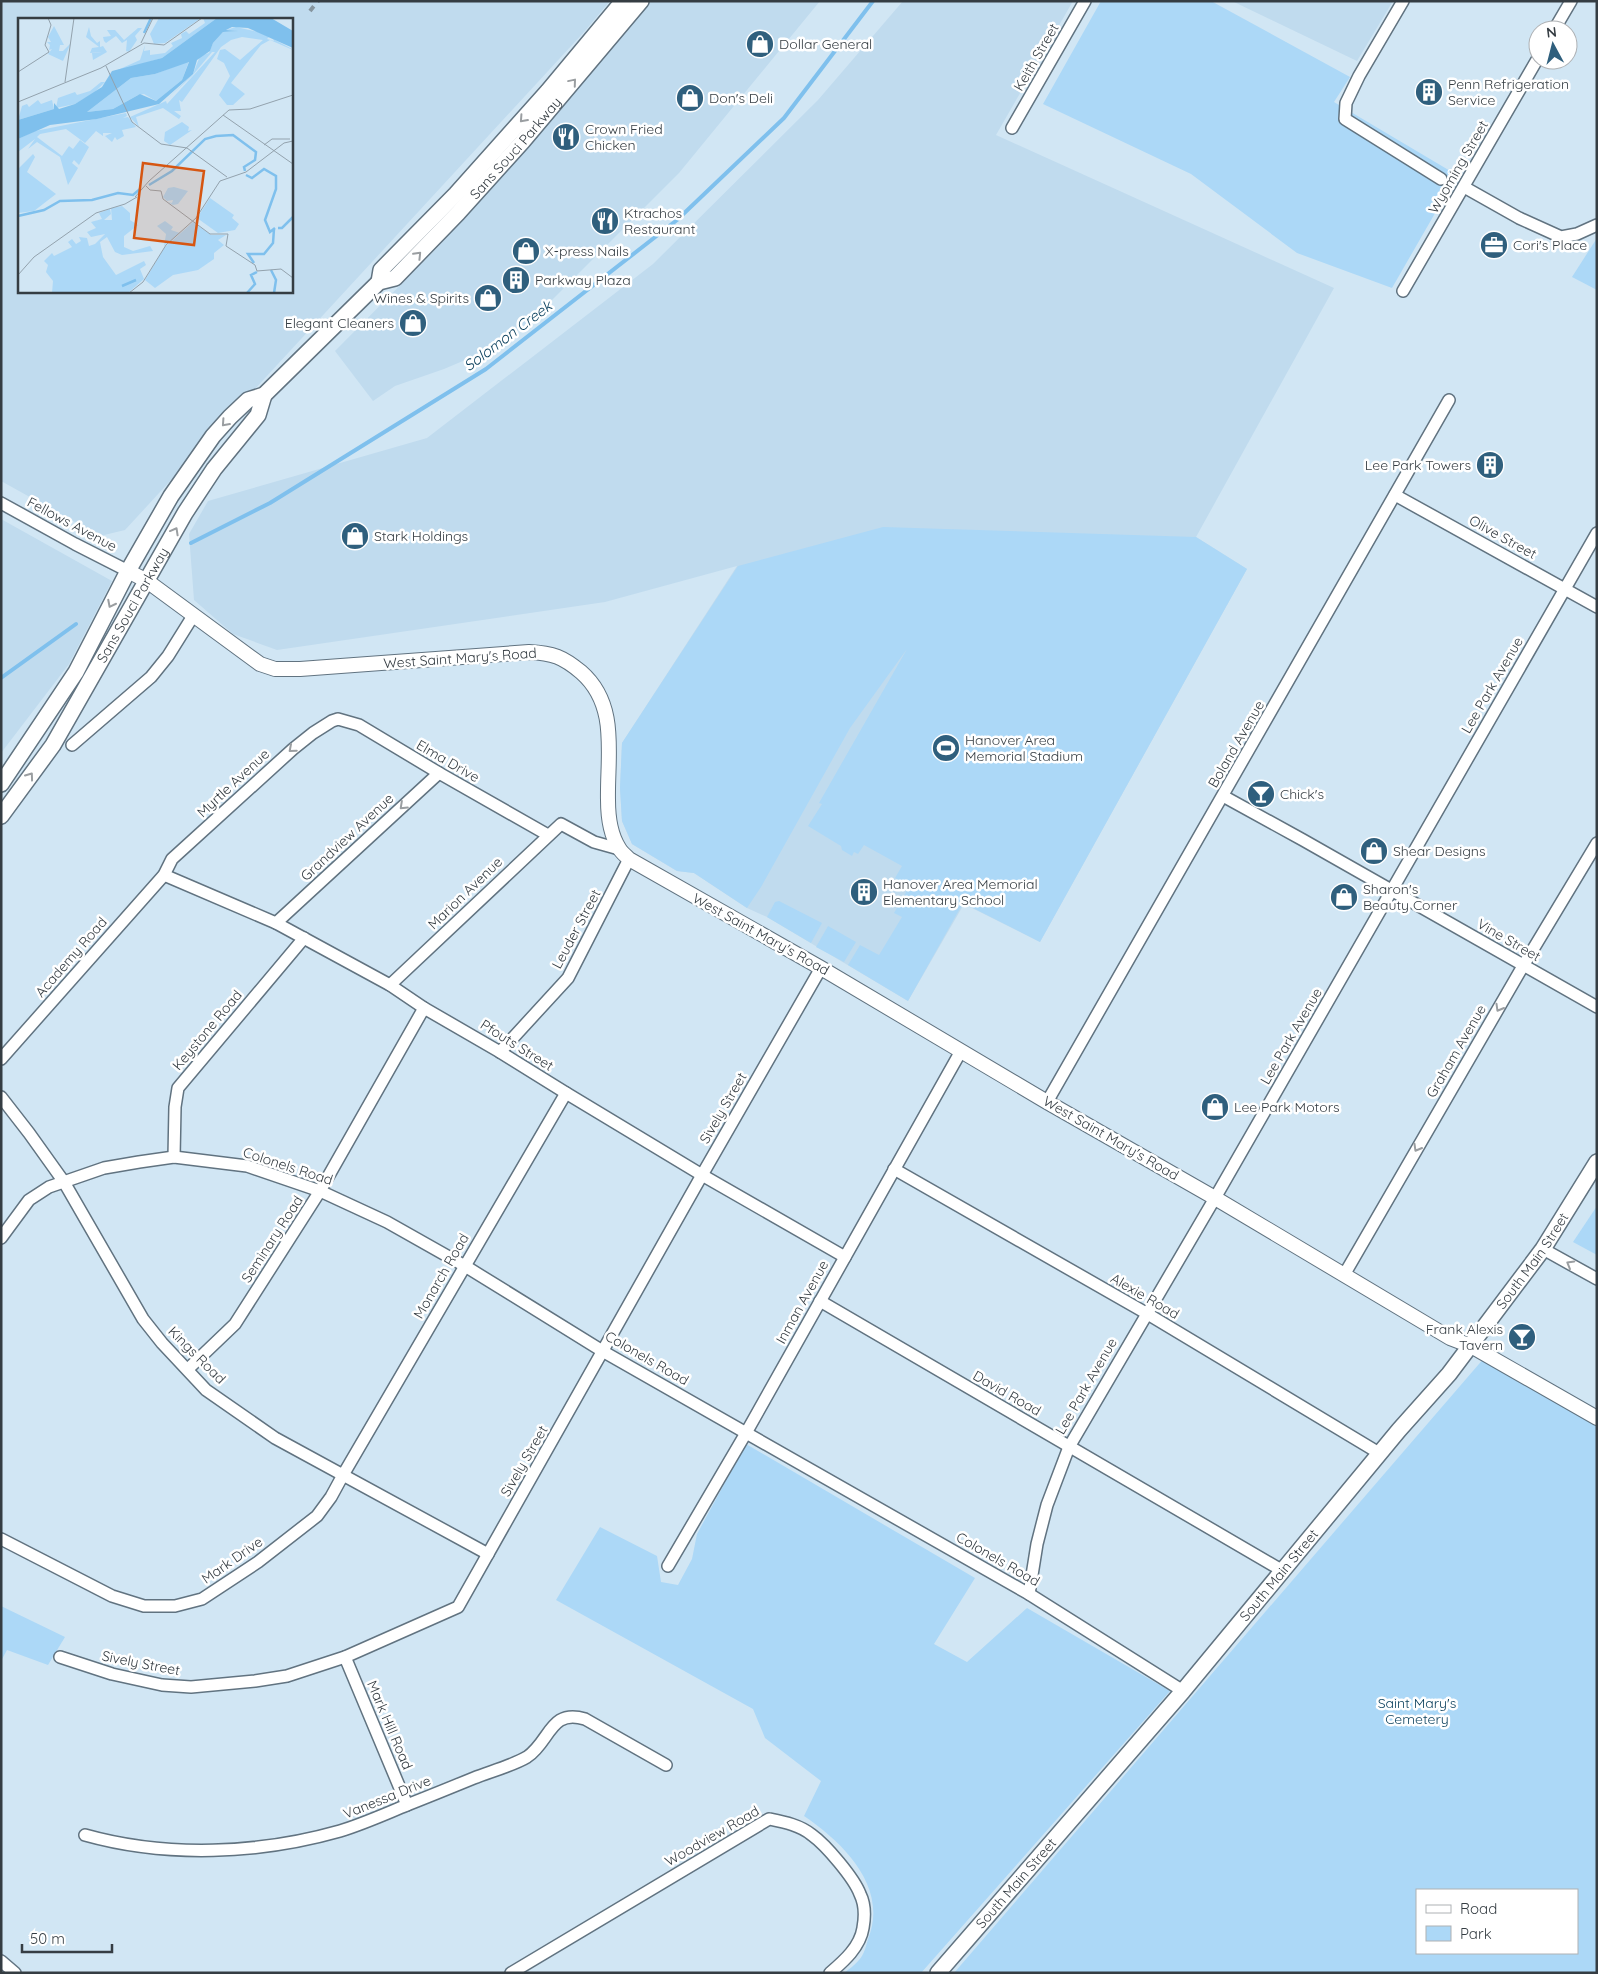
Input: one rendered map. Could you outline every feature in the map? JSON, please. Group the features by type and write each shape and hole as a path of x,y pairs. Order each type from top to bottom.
{"main road":[{"name":"Sans Souci Parkway","path":"379,282 381,270 456,194 548,91 623,1"},
{"name":"Sans Souci Parkway","path":"1,784 76,672 128,571 171,496 214,436 248,400 264,395 379,282 395,278 458,213 523,141 641,1"},
{"name":"Sans Souci Parkway","path":"1,816 53,745 198,492 214,469 258,415 264,395"},
{"name":"South Main Street","path":"938,1973 1183,1691 1379,1453 1471,1346 1543,1248 1597,1162"}],"street":[{"name":"Keith Street","path":"1012,128 1085,1"},
{"path":"1403,1 1359,76 1346,104 1345,119 1441,179"},
{"path":"1560,20 1570,1"},
{"name":"Wyoming Street","path":"1403,291 1531,70"},
{"path":"1464,187 1536,227 1561,238 1577,234 1597,225"},
{"name":"Boland Avenue","path":"1047,1102 1449,400"},
{"name":"Olive Street","path":"1395,495 1597,607"},
{"name":"Fellows Avenue","path":"1,503 128,571"},
{"name":"Lee Park Avenue","path":"1028,1594 1037,1544 1047,1505 1069,1447 1215,1198 1597,532"},
{"name":"West Saint Mary's Road","path":"128,571 147,581 260,664 275,669 300,669 529,652 560,656 587,677 599,694 607,714 609,737 608,813 612,834 619,849 629,859 821,968 1047,1102 1215,1198 1450,1338 1471,1346 1597,1418"},
{"path":"72,745 151,677 168,656 193,616"},
{"name":"Elma Drive","path":"332,721 338,720 359,725 439,774 548,835"},
{"name":"Myrtle Avenue","path":"164,875 172,859 299,744 332,721"},
{"name":"Grandview Avenue","path":"276,923 439,774"},
{"name":"Vine Street","path":"1223,796 1597,1007"},
{"name":"Marion Avenue","path":"390,985 561,824 594,842 619,849"},
{"name":"Graham Avenue","path":"1344,1275 1523,966 1597,843"},
{"name":"Leuder Street","path":"500,1052 568,978 629,859"},
{"name":"Pfouts Street","path":"164,875 276,923 390,985 424,1008 702,1175 845,1258"},
{"name":"Academy Road","path":"1,1060 164,875"},
{"name":"Keystone Road","path":"174,1158 178,1088 304,938"},
{"name":"Sively Street","path":"60,1657 112,1674 162,1685 191,1687 221,1685 287,1676 345,1657 458,1607 821,968"},
{"name":"Seminary Road","path":"188,1369 235,1324 320,1191 424,1008"},
{"name":"Inman Avenue","path":"668,1566 845,1258 961,1051"},
{"name":"Monarch Road","path":"343,1474 566,1093"},
{"name":"Kings Road","path":"1,1097 64,1182 143,1319 162,1343 206,1390 275,1438 488,1554"},
{"name":"Colonels Road","path":"64,1182 104,1168 174,1158 247,1166 320,1191 387,1222 465,1266 604,1352 1028,1594 1183,1691"},
{"name":"Alexie Road","path":"894,1168 1146,1313 1379,1453"},
{"path":"1,1238 29,1200 49,1187 64,1182"},
{"path":"1543,1248 1597,1279"},
{"name":"David Road","path":"820,1301 1283,1571"},
{"name":"Mark Drive","path":"1,1539 112,1596 144,1606 175,1606 202,1599 273,1551 317,1516 331,1497 343,1474"},
{"name":"Mark Hill Road","path":"345,1657 407,1805"},
{"name":"Vanessa Drive","path":"85,1836 112,1843 217,1850 277,1845 340,1831 528,1757 556,1723 564,1718 574,1716 591,1722 666,1765"},
{"name":"Woodview Road","path":"512,1973 769,1819 792,1825 812,1834 836,1858 860,1893 864,1910 863,1929 857,1944 846,1959 830,1973"},
{"path":"1,1961 15,1973"}],"shaded area":[{"path":"1,1 610,1 584,32 125,530 100,536 1,481"},
{"path":"649,1 820,1 679,173 550,302 503,344 444,369 395,386 373,401 335,351 439,246"},
{"path":"903,1 1073,1 996,135 1334,288 1196,537 1247,569 1040,942 964,904 908,1001 767,917 747,908 694,873 677,871 632,844 622,821 620,788 622,743 737,566 605,602 277,650 233,634 194,600 189,534 208,501 427,438 653,264 818,100"},
{"path":"1232,1 1393,1 1357,61"},
{"path":"1,519 112,581 69,664 1,753"}],"green space":[{"path":"1101,1 1211,1 1350,77 1334,102 1457,175 1392,288 1297,253 1191,174 1043,104"},
{"path":"1597,238 1597,290 1572,277"},
{"path":"883,527 1196,537 1247,569 1040,942 963,903 908,1001 848,965 860,945 879,955 902,917 894,913 909,887 895,878 902,866 864,845 858,854 854,852 852,856 842,850 841,846 808,826 822,804 819,803 907,649 850,728 761,887 747,908 694,873 677,871 632,844 622,821 620,788 622,743 738,566"},
{"path":"779,901 822,923 811,943 767,917 775,902"},
{"path":"828,926 856,942 844,962 816,947"},
{"path":"1597,1206 1597,1255 1573,1242"},
{"name":"Saint Mary's Cemetery","path":"1485,1357 1597,1422 1597,1973 954,1973"},
{"path":"746,1444 975,1578 934,1644 967,1662 1027,1608 1170,1691 921,1973 844,1973 861,1958 868,1939 873,1920 872,1902 868,1885 847,1853 834,1839 804,1816 821,1781 765,1738 753,1709 556,1600 600,1527 657,1556 661,1582 678,1585 692,1559 697,1534"},
{"path":"1,1606 65,1637 48,1665 7,1650 1,1661"}],"waterway":[{"name":"Solomon Creek","path":"191,543 270,503 486,369 677,220 784,118 873,1"},
{"name":"Solomon Creek","path":"1,678 76,624"}],"railway":[{"path":"310,11 318,1"}],"place":[{"name":"Dollar General","path":"760,44"},
{"name":"Penn Refrigeration Service","path":"1429,92"},
{"name":"Don's Deli","path":"690,98"},
{"name":"Crown Fried Chicken","path":"566,137"},
{"name":"Ktrachos Restaurant","path":"605,221"},
{"name":"Cori's Place","path":"1494,245"},
{"name":"X-press Nails","path":"526,251"},
{"name":"Parkway Plaza","path":"516,280"},
{"name":"Wines & Spirits","path":"488,298"},
{"name":"Elegant Cleaners","path":"413,323"},
{"name":"Lee Park Towers","path":"1490,465"},
{"name":"Stark Holdings","path":"355,536"},
{"name":"Hanover Area Memorial Stadium","path":"946,748"},
{"name":"Chick's","path":"1261,794"},
{"name":"Shear Designs","path":"1374,851"},
{"name":"Hanover Area Memorial Elementary School","path":"864,892"},
{"name":"Sharon's Beauty Corner","path":"1344,897"},
{"name":"Lee Park Motors","path":"1215,1107"},
{"name":"Frank Alexis Tavern","path":"1522,1337"}]}
